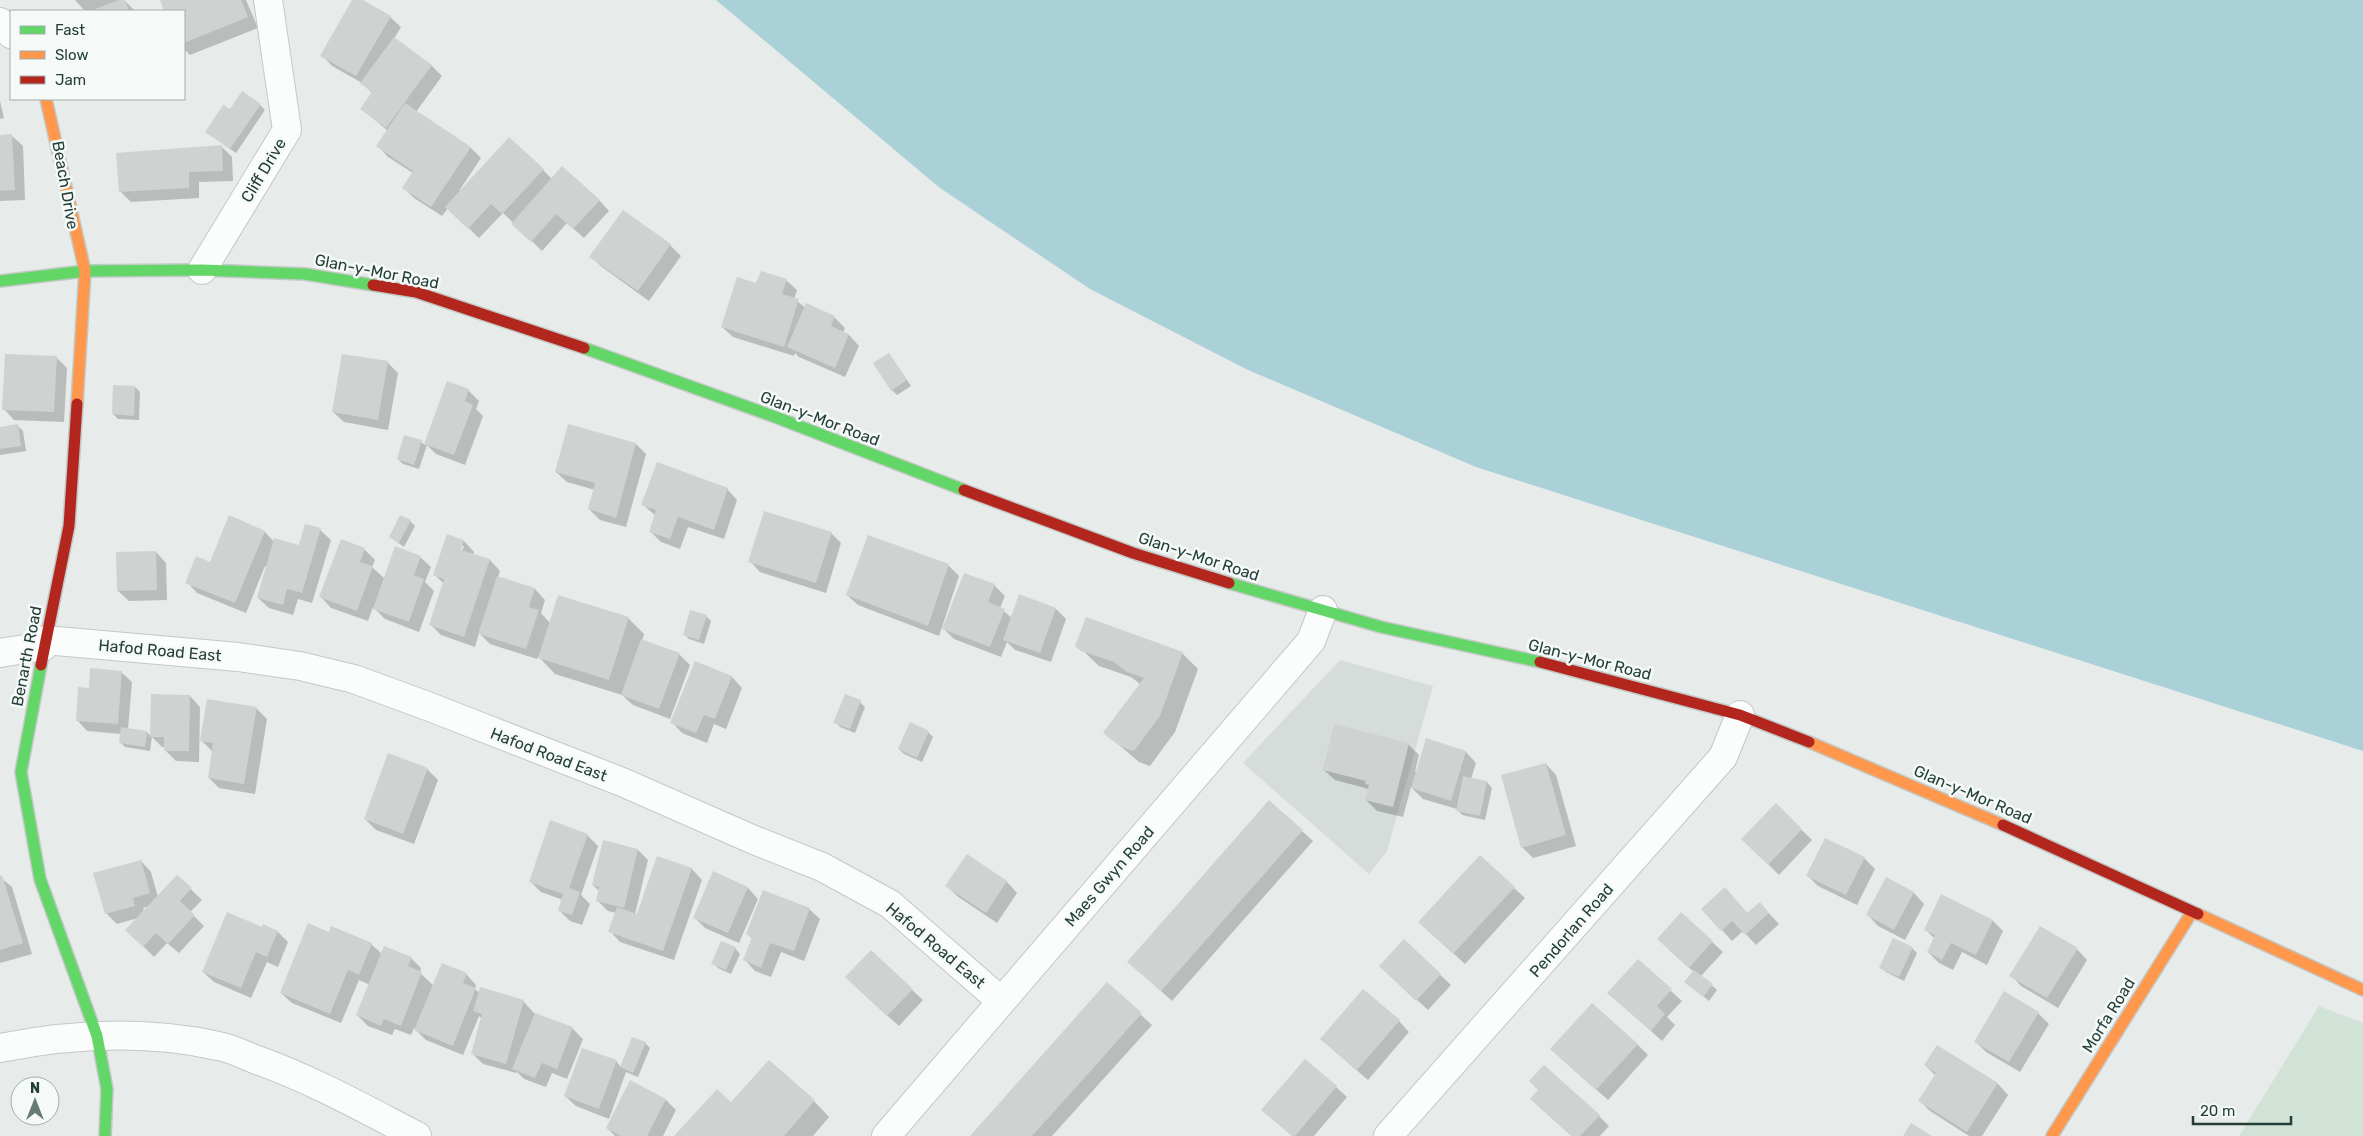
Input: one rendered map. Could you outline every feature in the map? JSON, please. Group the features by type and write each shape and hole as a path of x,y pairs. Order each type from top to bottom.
{"street":[{"name":"Cliff Drive","path":"202,270 287,130 268,0"},
{"path":"0,22 10,33"},
{"name":"Beach Drive","path":"46,100 57,133 75,239 85,271"},
{"name":"Glan-y-Mor Road","path":"0,281 85,271 202,270 305,274 416,292 534,329 778,418 989,500 1134,553 1381,627 1566,668 1740,715 1831,750 2044,843 2363,990"},
{"name":"Benarth Road","path":"85,271 69,526 21,772 40,878 97,1036 107,1088 105,1136"},
{"name":"Maes Gwyn Road","path":"886,1136 1311,641 1323,610"},
{"name":"Hafod Road East","path":"0,652 45,643 238,657 300,666 354,679 622,782 754,840 822,867 890,904 1001,1001"},
{"name":"Pendorlan Road","path":"1388,1136 1723,758 1740,715"},
{"name":"Morfa Road","path":"2052,1136 2192,912"},
{"path":"0,1048 43,1040 97,1036 166,1039 219,1046 293,1073 418,1136"}],"shaded area":[{"path":"1340,660 1433,686 1387,851 1369,874 1243,763"}],"green space":[{"path":"2319,1006 2363,1023 2363,1136 2239,1136"}],"water":[{"path":"716,0 2363,0 2363,751 1476,467 1248,370 1090,289 940,188"}],"building":[{"path":"119,0 125,0 129,10 93,10"},
{"path":"160,0 241,0 248,17 185,43 185,10 164,10"},
{"path":"352,0 363,0 391,16 356,76 320,56"},
{"path":"394,37 432,65 386,128 360,109 372,92 360,83"},
{"path":"242,91 261,104 230,149 205,132 223,105 230,109"},
{"path":"405,103 471,147 431,207 402,188 413,171 376,146"},
{"path":"12,134 15,190 0,191 0,135"},
{"path":"509,137 544,169 502,214 491,204 468,229 445,207"},
{"path":"222,145 223,171 189,172 189,188 119,192 116,153"},
{"path":"562,166 600,200 573,229 556,214 531,242 511,224"},
{"path":"623,210 671,244 638,291 589,257"},
{"path":"761,271 787,279 782,294 799,299 784,347 721,327 737,277 756,283"},
{"path":"806,303 835,316 831,326 849,334 835,368 787,347"},
{"path":"889,353 907,380 891,391 873,363"},
{"path":"5,354 57,356 54,412 2,410"},
{"path":"342,354 388,361 378,420 332,412"},
{"path":"447,381 469,389 465,401 473,405 454,455 424,444"},
{"path":"113,385 135,386 134,416 112,414"},
{"path":"18,424 21,446 0,449 0,427"},
{"path":"568,424 636,443 616,518 588,509 595,483 555,472"},
{"path":"404,435 422,440 414,465 397,459"},
{"path":"657,462 728,488 714,530 678,517 670,539 649,532 656,510 641,505"},
{"path":"764,511 832,532 816,583 748,562"},
{"path":"229,515 265,531 235,603 185,583 196,556 210,562"},
{"path":"400,515 411,520 399,543 389,537"},
{"path":"305,524 321,528 302,593 287,589 283,605 257,598 274,538 299,545"},
{"path":"447,534 464,540 461,550 490,559 464,637 429,625 444,579 433,575"},
{"path":"868,535 949,564 928,626 846,595"},
{"path":"341,539 365,548 360,562 373,566 357,611 319,597"},
{"path":"395,546 421,556 414,575 424,579 409,622 373,609"},
{"path":"156,551 157,590 117,591 116,552"},
{"path":"964,573 995,584 988,602 1005,609 990,647 942,629"},
{"path":"497,576 535,588 529,607 539,610 526,649 478,634"},
{"path":"1019,594 1056,608 1040,653 1003,640"},
{"path":"558,595 629,617 609,680 538,658"},
{"path":"690,610 707,615 699,640 683,635"},
{"path":"1086,617 1183,652 1160,716 1134,751 1121,747 1103,733 1144,678 1127,672 1114,662 1081,651 1075,646"},
{"path":"641,639 680,653 659,709 621,695"},
{"path":"695,661 732,676 715,719 704,715 696,733 670,723"},
{"path":"90,668 122,671 118,724 76,721 78,687 89,688"},
{"path":"151,694 190,695 189,751 164,751 164,737 150,737"},
{"path":"845,694 861,700 850,729 833,723"},
{"path":"207,699 257,707 244,784 208,778 213,743 200,741"},
{"path":"910,722 929,731 917,758 898,749"},
{"path":"1334,724 1409,743 1393,807 1365,800 1369,785 1365,784 1366,781 1323,770"},
{"path":"121,727 147,731 145,747 119,743"},
{"path":"1426,738 1466,751 1451,801 1411,788"},
{"path":"388,753 428,768 403,834 364,819"},
{"path":"1546,763 1566,835 1521,848 1501,775"},
{"path":"1463,776 1487,781 1480,816 1456,811"},
{"path":"1269,800 1303,830 1161,991 1127,962"},
{"path":"1776,803 1802,829 1768,865 1741,839"},
{"path":"550,820 588,834 569,888 580,892 572,915 558,911 563,894 529,882"},
{"path":"1825,838 1865,857 1846,895 1806,876"},
{"path":"603,840 638,849 624,908 596,901 599,887 592,885"},
{"path":"967,854 1007,881 986,913 945,886"},
{"path":"1480,855 1515,887 1453,954 1418,922"},
{"path":"657,856 692,868 663,951 608,932 617,907 637,914"},
{"path":"141,860 150,893 133,898 135,906 105,914 93,873"},
{"path":"713,871 748,887 728,933 693,918"},
{"path":"2,875 23,943 0,950 0,876"},
{"path":"177,875 192,888 180,901 195,915 168,944 156,933 143,947 125,930"},
{"path":"1886,877 1914,892 1894,930 1866,915"},
{"path":"1725,887 1747,913 1760,902 1769,913 1745,935 1732,921 1721,931 1701,909"},
{"path":"763,890 810,908 794,951 770,943 761,968 743,960 752,937 746,934"},
{"path":"1941,894 1993,920 1976,955 1951,943 1942,960 1927,952 1935,935 1924,930"},
{"path":"227,912 262,927 263,924 278,931 267,957 256,952 241,988 202,972"},
{"path":"1681,912 1713,941 1689,968 1657,939"},
{"path":"308,923 329,932 331,926 372,943 359,975 348,970 330,1014 280,993"},
{"path":"2040,926 2078,948 2047,998 2009,976"},
{"path":"1893,938 1913,947 1899,977 1879,968"},
{"path":"1404,939 1441,974 1416,1001 1379,966"},
{"path":"721,941 736,947 726,970 711,964"},
{"path":"384,946 412,957 408,966 422,972 401,1026 384,1019 381,1026 356,1015"},
{"path":"871,950 913,989 887,1016 845,977"},
{"path":"1638,959 1672,989 1657,1006 1665,1014 1651,1031 1607,993"},
{"path":"442,963 467,973 463,983 476,988 453,1046 414,1030"},
{"path":"1694,970 1713,984 1703,997 1684,982"},
{"path":"1107,982 1142,1013 1088,1074 1032,1136 970,1136"},
{"path":"480,987 524,1000 506,1064 471,1054 482,1014 473,1011"},
{"path":"1363,989 1400,1020 1357,1070 1320,1039"},
{"path":"2004,991 2039,1012 2009,1062 1974,1042"},
{"path":"1592,1003 1638,1044 1596,1090 1550,1049"},
{"path":"535,1013 573,1027 557,1069 542,1063 535,1078 512,1069"},
{"path":"632,1037 646,1042 633,1073 620,1067"},
{"path":"1937,1045 1998,1083 1967,1132 1918,1101 1936,1073 1924,1065"},
{"path":"582,1048 617,1060 599,1109 564,1096"},
{"path":"1305,1059 1337,1086 1295,1136 1292,1136 1261,1110"},
{"path":"769,1060 815,1100 784,1136 674,1136 717,1089 731,1102"},
{"path":"1544,1065 1600,1115 1580,1136 1571,1136 1530,1099 1538,1090 1529,1081"},
{"path":"630,1080 666,1099 647,1136 621,1136 606,1128"},
{"path":"1911,1123 1932,1136 1903,1136"}],"traffic: fast":[{"path":"0,281 85,271 202,270 305,274 373,285"},
{"path":"584,348 778,418 964,490"},
{"path":"1229,583 1381,627 1540,662"},
{"path":"41,665 21,772 40,879 97,1036 107,1089 105,1136"}],"traffic: slow":[{"path":"46,100 85,271 77,404"},
{"path":"1809,742 2003,825"},
{"path":"2052,1136 2192,912"},
{"path":"2198,914 2363,990"}],"traffic: jam":[{"path":"373,285 416,292 584,348"},
{"path":"41,665 69,526 77,404"},
{"path":"964,490 1133,553 1229,583"},
{"path":"1540,662 1740,715 1809,742"},
{"path":"2003,825 2198,914"}]}
